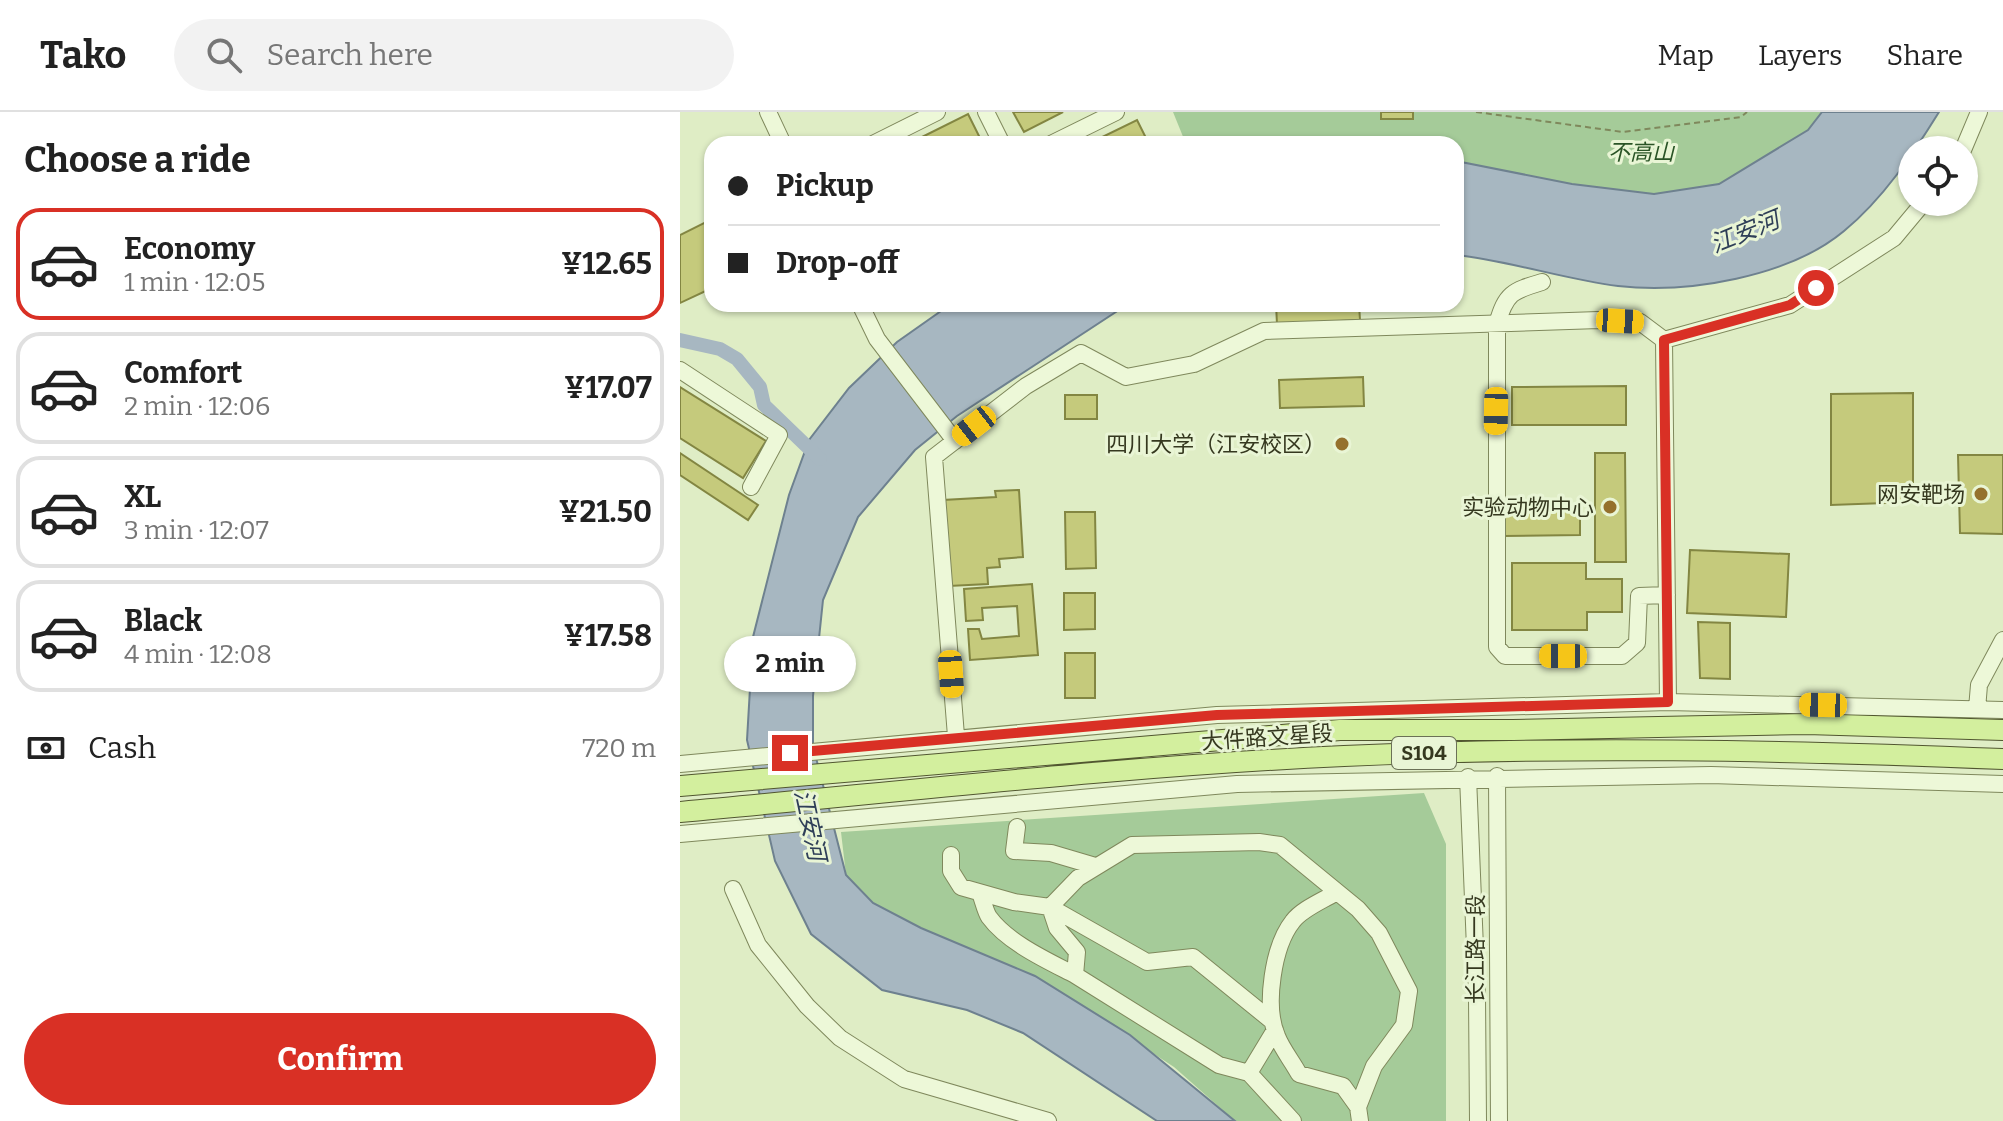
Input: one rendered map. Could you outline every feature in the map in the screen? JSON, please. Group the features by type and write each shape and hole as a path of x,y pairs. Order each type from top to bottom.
{"main road":[{"name":"大件路文星段","path":"680,786 1340,730 1528,730 1807,724 2003,730"},
{"name":"大件路文星段","path":"680,812 1139,769 1500,750 1805,751 2003,759"}],"street":[{"path":"768,112 779,136"},
{"path":"889,136 937,112"},
{"path":"986,112 998,136"},
{"path":"1067,136 1116,112"},
{"path":"1969,136 1979,112"},
{"path":"1664,340 1790,305 1894,238 1912,216"},
{"path":"1542,282 1514,291 1504,300 1497,324 1497,647 1505,656 1622,656 1637,643 1639,596 1667,595"},
{"path":"864,312 877,339 955,441"},
{"path":"956,736 934,457 1026,386 1081,353 1126,377 1194,364 1264,331 1599,320 1640,322 1664,340"},
{"path":"1664,340 1668,702"},
{"path":"680,370 779,435 751,487"},
{"path":"1977,709 1979,685 2003,640"},
{"path":"680,764 956,736 1217,715 1668,702 2003,710"},
{"path":"680,834 1237,784 1497,776 1711,775 2003,784"},
{"name":"长江路一段","path":"1497,776 1499,1121"},
{"name":"长江路一段","path":"1468,777 1477,997 1478,1121"},
{"path":"1017,827 1014,851 1051,853 1095,866"},
{"path":"1050,907 1095,866 1132,845 1259,842 1280,845 1358,909 1379,933 1409,991 1404,1025 1374,1066 1359,1114"},
{"path":"951,855 951,871 961,887 1050,907 1147,962 1193,957 1274,1025 1299,1074 1343,1086 1359,1114"},
{"path":"733,889 758,945 807,1006 840,1038 904,1079 1048,1121"},
{"path":"980,893 988,916 1005,931 1048,961 1219,1065 1249,1073 1293,1121"},
{"path":"1249,1073 1274,1025 1273,971 1279,942 1294,918 1335,893"},
{"path":"1050,907 1057,928 1077,952 1075,975"}],"path":[{"path":"1476,112 1623,132 1699,124 1741,117 1747,112"}],"green space":[{"name":"不高山","path":"1173,112 1822,112 1808,130 1719,184 1654,194 1572,184 1464,163 1464,136 1183,136"},
{"path":"1424,793 1446,844 1446,1121 1235,1121 1174,1067 1035,976 921,928 873,903 846,875 841,832"}],"water":[{"name":"江安河","path":"1822,112 1939,112 1924,136 1898,136 1898,172 1872,205 1844,231 1821,247 1767,271 1705,284 1645,288 1598,283 1464,256 1464,163 1572,184 1654,194 1719,184 1808,130"},
{"name":"江安河","path":"940,312 1116,312 957,416 915,450 858,517 823,600 813,696 813,746 846,875 873,903 921,928 1035,976 1130,1035 1235,1121 1157,1121 1023,1033 967,1010 882,990 811,934 775,861 747,740 753,637 789,495 809,440 849,388 897,342"}],"building":[{"path":"1013,112 1063,112 1024,132"},
{"path":"1381,112 1413,112 1413,119 1381,119"},
{"path":"968,114 979,136 924,136"},
{"path":"1137,120 1145,136 1104,136"},
{"path":"704,223 704,292 680,303 680,235"},
{"path":"1276,312 1360,312 1360,320 1277,324"},
{"path":"1363,377 1364,406 1280,408 1279,380"},
{"path":"1626,386 1626,425 1512,425 1512,387"},
{"path":"680,387 766,441 743,478 680,438"},
{"path":"1913,393 1913,502 1831,505 1831,394"},
{"path":"1065,395 1097,395 1097,419 1065,419"},
{"path":"680,453 758,505 748,520 680,475"},
{"name":"实验动物中心","path":"1595,453 1625,453 1626,562 1595,562"},
{"name":"网安靶场","path":"1958,455 2003,455 2003,534 1960,533"},
{"path":"1019,490 1023,557 999,559 1000,567 987,568 988,584 949,586 943,500 996,497 995,491"},
{"path":"1504,508 1580,508 1580,535 1504,536"},
{"path":"1065,512 1095,512 1096,568 1066,569"},
{"path":"1690,550 1789,554 1786,617 1687,613"},
{"path":"1512,563 1586,563 1586,579 1622,579 1622,612 1587,612 1587,630 1512,630"},
{"path":"1032,584 1038,655 970,660 968,629 979,629 982,639 1019,636 1017,606 982,608 983,620 966,621 964,589"},
{"path":"1064,593 1095,593 1095,629 1064,630"},
{"path":"1698,622 1730,623 1730,679 1700,678"},
{"path":"1065,653 1095,653 1095,698 1065,698"}],"waterway":[{"path":"680,340 720,349 737,359 760,387 764,405 820,459"}],"place":[{"name":"四川大学（江安校区）","path":"1342,444"},
{"name":"网安靶场","path":"1981,494"},
{"name":"实验动物中心","path":"1610,507"}],"route":[{"path":"790,753 1217,715 1668,702 1664,340 1790,305 1816,288"}]}
